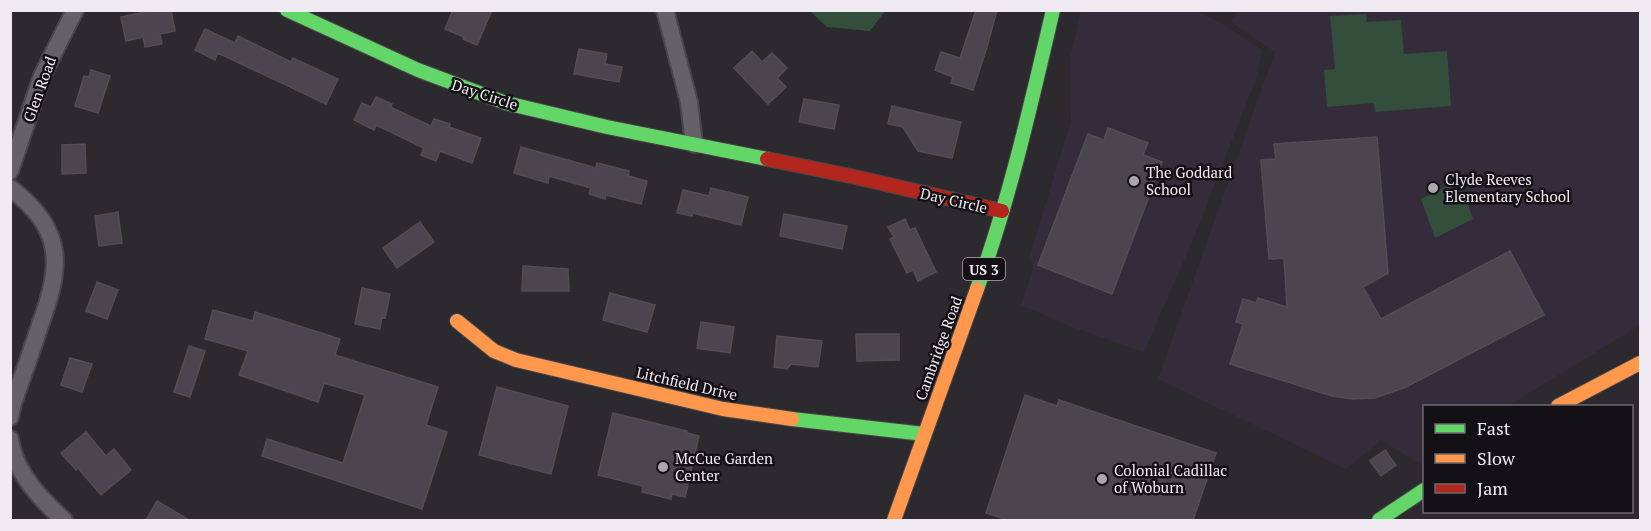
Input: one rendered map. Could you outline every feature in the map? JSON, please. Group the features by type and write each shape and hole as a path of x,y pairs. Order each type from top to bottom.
{"main road":[{"name":"Day Circle","path":"286,10 426,73 506,103 1002,211"},
{"name":"Cambridge Road","path":"894,520 977,289 1002,211 1042,64 1053,10"},
{"name":"Litchfield Drive","path":"457,321 494,351 516,360 723,409 772,417 924,434"},
{"path":"1560,405 1641,363"},
{"path":"1379,520 1423,491"}],"street":[{"name":"Glen Road","path":"10,171 42,76 75,10"},
{"path":"665,10 689,102 694,144"},
{"path":"10,188 27,202 43,223 52,240 56,261 55,278 47,308 10,417"},
{"path":"10,439 21,472 64,520"}],"shaded area":[{"name":"The Goddard School","path":"1081,11 1196,11 1224,25 1262,50 1256,79 1192,242 1144,352 1072,327 1021,305 1034,267 1029,258 1071,121 1070,58"},
{"name":"Clyde Reeves Elementary School","path":"1237,11 1640,11 1640,325 1510,405 1423,405 1423,463 1421,465 1381,440 1346,469 1158,379 1275,52 1231,22"}],"green space":[{"path":"810,11 885,11 870,31 827,27"},
{"path":"1366,14 1367,22 1401,20 1404,54 1447,51 1451,106 1375,112 1374,103 1327,107 1324,70 1335,69 1330,16"},
{"path":"1460,180 1473,219 1435,238 1421,199"}],"building":[{"path":"153,10 171,10 175,31 160,34 162,44 145,47 143,37 126,41 121,17"},
{"path":"453,10 492,10 477,45 445,29"},
{"path":"976,10 997,10 973,90 951,83 953,77 935,70 941,52 960,58"},
{"path":"205,29 235,43 238,36 291,62 293,58 338,79 326,104 218,53 215,60 195,50"},
{"path":"579,49 607,54 605,64 622,67 619,82 574,74"},
{"path":"752,51 762,62 772,53 787,68 777,78 786,87 768,104 734,68"},
{"path":"91,70 110,76 98,113 75,106 84,76 89,77"},
{"path":"376,97 392,104 390,107 431,126 434,119 481,138 472,163 440,151 436,161 421,155 424,148 376,125 374,130 354,120 362,103 371,107"},
{"path":"804,99 839,105 834,129 799,122"},
{"path":"892,106 961,122 952,158 918,151 903,127 888,124"},
{"path":"1108,128 1148,143 1143,155 1162,162 1112,294 1038,265 1088,134 1104,140"},
{"path":"1377,137 1388,273 1363,287 1381,319 1510,251 1544,315 1406,387 1375,398 1353,399 1332,396 1230,364 1243,324 1236,322 1243,299 1256,303 1258,298 1287,307 1284,258 1269,259 1261,160 1276,159 1274,144"},
{"path":"85,144 86,173 62,174 62,145"},
{"path":"521,147 596,168 597,163 629,171 628,176 647,181 641,204 606,195 605,199 589,194 591,188 549,176 548,183 514,173"},
{"path":"711,188 748,197 741,225 693,213 692,216 677,213 683,190 709,196"},
{"path":"118,212 122,243 99,246 95,216"},
{"path":"784,214 847,226 842,249 780,236"},
{"path":"905,219 910,230 915,228 936,272 918,281 913,270 907,273 890,239 894,237 888,227"},
{"path":"420,222 434,242 397,268 383,248"},
{"path":"523,266 568,269 569,291 522,291"},
{"path":"97,282 118,290 107,319 86,311"},
{"path":"362,288 390,294 380,329 355,324"},
{"path":"610,293 655,305 647,332 603,320"},
{"path":"213,310 253,321 255,312 340,339 335,355 438,387 426,425 447,432 422,509 262,456 267,439 343,463 365,395 324,383 318,402 239,375 248,351 205,339"},
{"path":"701,322 734,327 730,353 697,348"},
{"path":"856,334 899,334 899,360 857,361"},
{"path":"777,336 822,341 818,367 791,364 787,369 774,367"},
{"path":"189,346 205,351 190,397 174,392"},
{"path":"70,358 92,364 82,392 61,385"},
{"path":"497,387 568,406 551,474 479,455"},
{"name":"Colonial Cadillac of Woburn","path":"1025,395 1057,406 1059,400 1216,453 1193,520 1008,520 986,513"},
{"path":"613,413 699,436 685,497 672,494 671,499 642,492 643,486 598,475"},
{"path":"86,432 106,456 114,449 131,470 101,495 78,468 76,470 61,453"},
{"path":"1385,450 1396,465 1381,476 1370,461"},
{"path":"157,501 189,520 146,520"}],"traffic: fast":[{"path":"287,10 418,70 506,103 607,127 767,159"},
{"path":"977,289 1010,186 1053,10"},
{"path":"792,419 924,434"},
{"path":"1379,520 1423,491"}],"traffic: slow":[{"path":"894,520 977,289"},
{"path":"457,321 494,351 516,360 723,409 792,419"},
{"path":"1560,405 1640,363"}],"traffic: jam":[{"path":"767,159 1002,211"}],"place":[{"name":"The Goddard School","path":"1134,181"},
{"name":"Clyde Reeves Elementary School","path":"1433,188"},
{"name":"McCue Garden Center","path":"663,467"},
{"name":"Colonial Cadillac of Woburn","path":"1102,479"}]}
